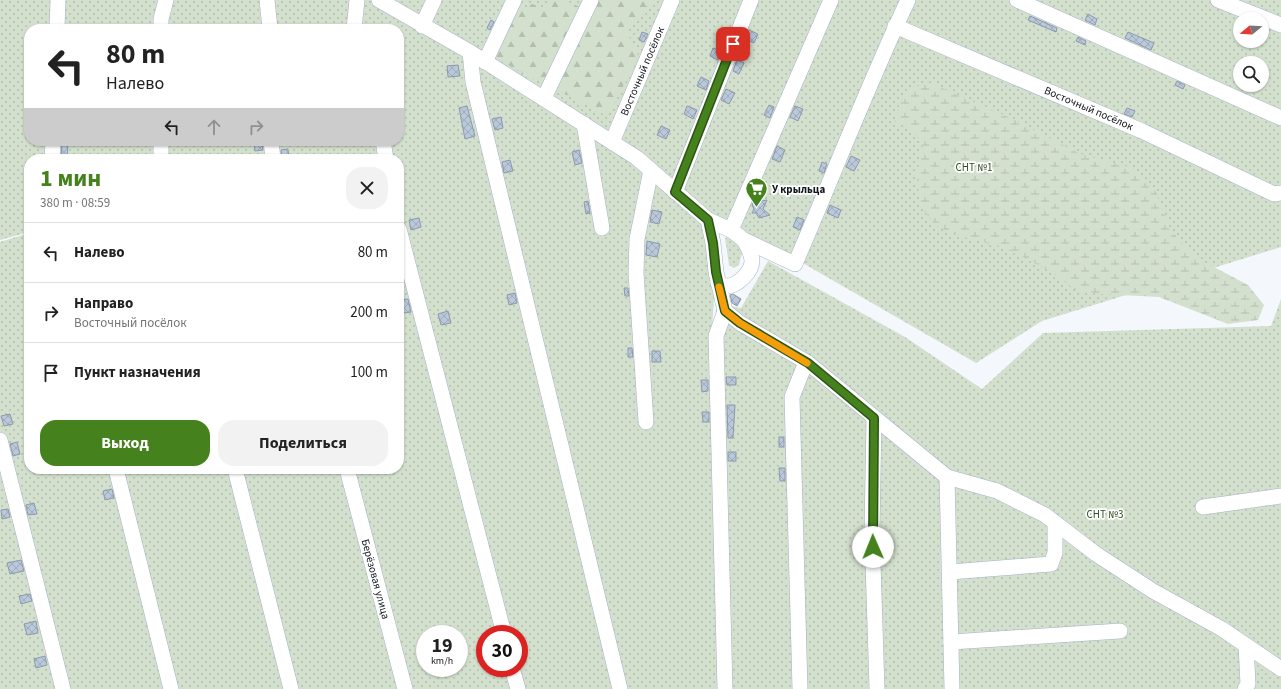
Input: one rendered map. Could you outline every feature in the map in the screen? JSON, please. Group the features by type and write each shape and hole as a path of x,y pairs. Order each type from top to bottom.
{"street":[{"path":"57,24 58,0"},
{"path":"161,24 166,0"},
{"path":"267,0 269,24"},
{"path":"355,24 357,0"},
{"path":"379,0 422,26 470,52 637,158 708,220 731,230 744,240 795,264 833,176 862,102 908,0"},
{"path":"422,26 434,0"},
{"path":"485,62 514,0"},
{"path":"544,98 591,0"},
{"name":"Восточный посёлок","path":"612,142 672,0"},
{"path":"675,192 751,0"},
{"path":"731,230 831,0"},
{"path":"1017,0 1281,118"},
{"path":"1218,0 1281,25"},
{"name":"Восточный посёлок","path":"895,26 1142,131 1274,194 1281,193"},
{"path":"470,52 473,82 620,689"},
{"path":"584,124 602,228"},
{"path":"646,422 636,272 637,239 651,170"},
{"path":"708,220 718,283 725,311 716,336 725,689"},
{"path":"718,283 726,286 733,285 740,281 750,269 752,260 744,240"},
{"path":"404,248 502,625"},
{"path":"725,311 740,323 806,362 947,478 997,492 1045,515 1096,554 1153,591 1222,630 1281,669"},
{"path":"800,689 792,397 806,362"},
{"path":"874,418 872,531 877,689"},
{"path":"0,440 63,689"},
{"path":"117,474 171,689"},
{"path":"236,474 291,689"},
{"name":"Берёзовая улица","path":"348,474 405,689"},
{"path":"947,478 952,689"},
{"path":"1203,507 1281,496"},
{"path":"950,572 1051,564 1055,553 1055,523"},
{"path":"951,642 1120,631"},
{"path":"1245,689 1248,684 1246,645"},
{"path":"515,677 518,689"}],"green space":[{"path":"0,0 161,0 156,24 24,24 24,146 154,146 154,154 24,154 24,233 0,240"},
{"name":"СНТ №1","path":"171,0 1281,0 1281,247 1042,321 976,363 794,258 719,218 710,361 719,689 0,689 0,242 24,235 24,474 404,474 404,154 163,154 164,146 404,146 404,24 169,24"},
{"path":"549,0 564,0 582,8 544,84 495,58 516,12 532,4 545,8"},
{"path":"599,0 657,0 655,4 647,5 627,32 639,57 607,116 556,89"},
{"path":"921,84 935,85 1017,121 1080,154 1129,167 1156,192 1170,229 1193,256 1248,285 1264,305 1258,320 1228,324 1159,297 1077,291 1050,271 1004,247 953,234 935,225 921,207 916,174 923,144 909,127 895,122 902,96"},
{"path":"729,237 737,241 742,252 739,265 734,268 729,265 725,238"},
{"name":"СНТ №3","path":"768,261 905,337 982,389 1043,333 1271,326 1281,299 1281,689 727,689 716,303 741,308"}],"building":[{"path":"1088,14 1097,19 1095,25 1085,20"},
{"path":"1030,16 1057,28 1056,32 1028,20"},
{"path":"491,20 494,22 490,30 487,28"},
{"path":"749,30 758,34 754,43 745,39"},
{"path":"642,32 648,34 644,42 639,40"},
{"path":"1128,32 1154,43 1151,50 1125,38"},
{"path":"1078,37 1086,41 1085,45 1076,41"},
{"path":"713,48 721,51 718,60 710,56"},
{"path":"737,60 744,63 739,74 733,71"},
{"path":"458,65 460,76 448,77 447,66"},
{"path":"701,77 709,81 706,90 697,86"},
{"path":"1177,81 1185,85 1183,89 1175,85"},
{"path":"726,89 735,93 729,104 721,100"},
{"path":"769,105 774,107 770,118 764,115"},
{"path":"467,106 475,136 465,139 459,108"},
{"path":"687,106 697,110 693,119 684,114"},
{"path":"795,106 803,109 798,121 790,117"},
{"path":"1127,108 1135,111 1132,117 1124,114"},
{"path":"501,117 503,128 495,130 492,119"},
{"path":"661,126 670,130 666,139 657,135"},
{"path":"62,146 68,146 67,154 61,154"},
{"path":"254,146 263,146 263,150 255,151"},
{"path":"777,146 785,150 780,162 772,159"},
{"path":"288,149 288,154 281,154 281,150"},
{"path":"579,150 582,163 575,165 572,152"},
{"path":"851,156 860,160 854,171 846,167"},
{"path":"510,160 513,171 504,173 502,162"},
{"path":"822,162 827,164 824,173 819,171"},
{"name":"У крыльца","path":"754,199 757,202 767,200 763,209 770,215 759,218 756,213 752,213 754,209 752,205"},
{"path":"588,201 590,213 586,214 584,202"},
{"path":"830,205 841,210 838,218 827,213"},
{"path":"652,210 662,212 659,224 650,222"},
{"path":"797,217 804,220 800,230 793,227"},
{"path":"419,218 421,227 411,230 409,220"},
{"path":"647,241 660,244 657,257 646,255"},
{"path":"624,288 628,288 629,296 625,296"},
{"path":"515,293 517,303 509,305 507,295"},
{"path":"733,294 741,299 737,306 732,303 730,295"},
{"path":"408,299 411,312 404,313 404,300"},
{"path":"448,311 451,323 441,325 438,314"},
{"path":"628,348 632,348 633,357 628,357"},
{"path":"652,351 660,351 661,362 652,362"},
{"path":"726,377 736,377 736,385 727,385"},
{"path":"701,380 708,380 708,391 702,392"},
{"path":"727,405 735,405 733,438 728,438"},
{"path":"702,412 709,412 709,422 703,422"},
{"path":"10,414 13,424 4,426 1,416"},
{"path":"779,437 784,437 784,447 779,447"},
{"path":"17,442 20,454 13,456 10,444"},
{"path":"728,452 736,452 736,461 728,461"},
{"path":"779,468 785,468 785,481 780,481"},
{"path":"112,489 114,498 105,500 103,491"},
{"path":"34,503 37,514 28,515 26,505"},
{"path":"8,509 10,517 2,519 1,510"},
{"path":"21,560 24,571 10,574 7,563"},
{"path":"30,594 32,601 21,604 19,596"},
{"path":"36,621 38,633 27,635 24,624"},
{"path":"45,656 47,665 36,668 34,659"}],"slow traffic":[{"path":"719,287 725,311 740,323 807,363"}],"place":[{"name":"У крыльца","path":"757,208"}],"route":[{"path":"733,44 675,192 696,212 708,220 713,243 716,272 725,311 740,323 808,363 874,418 873,547"}]}
